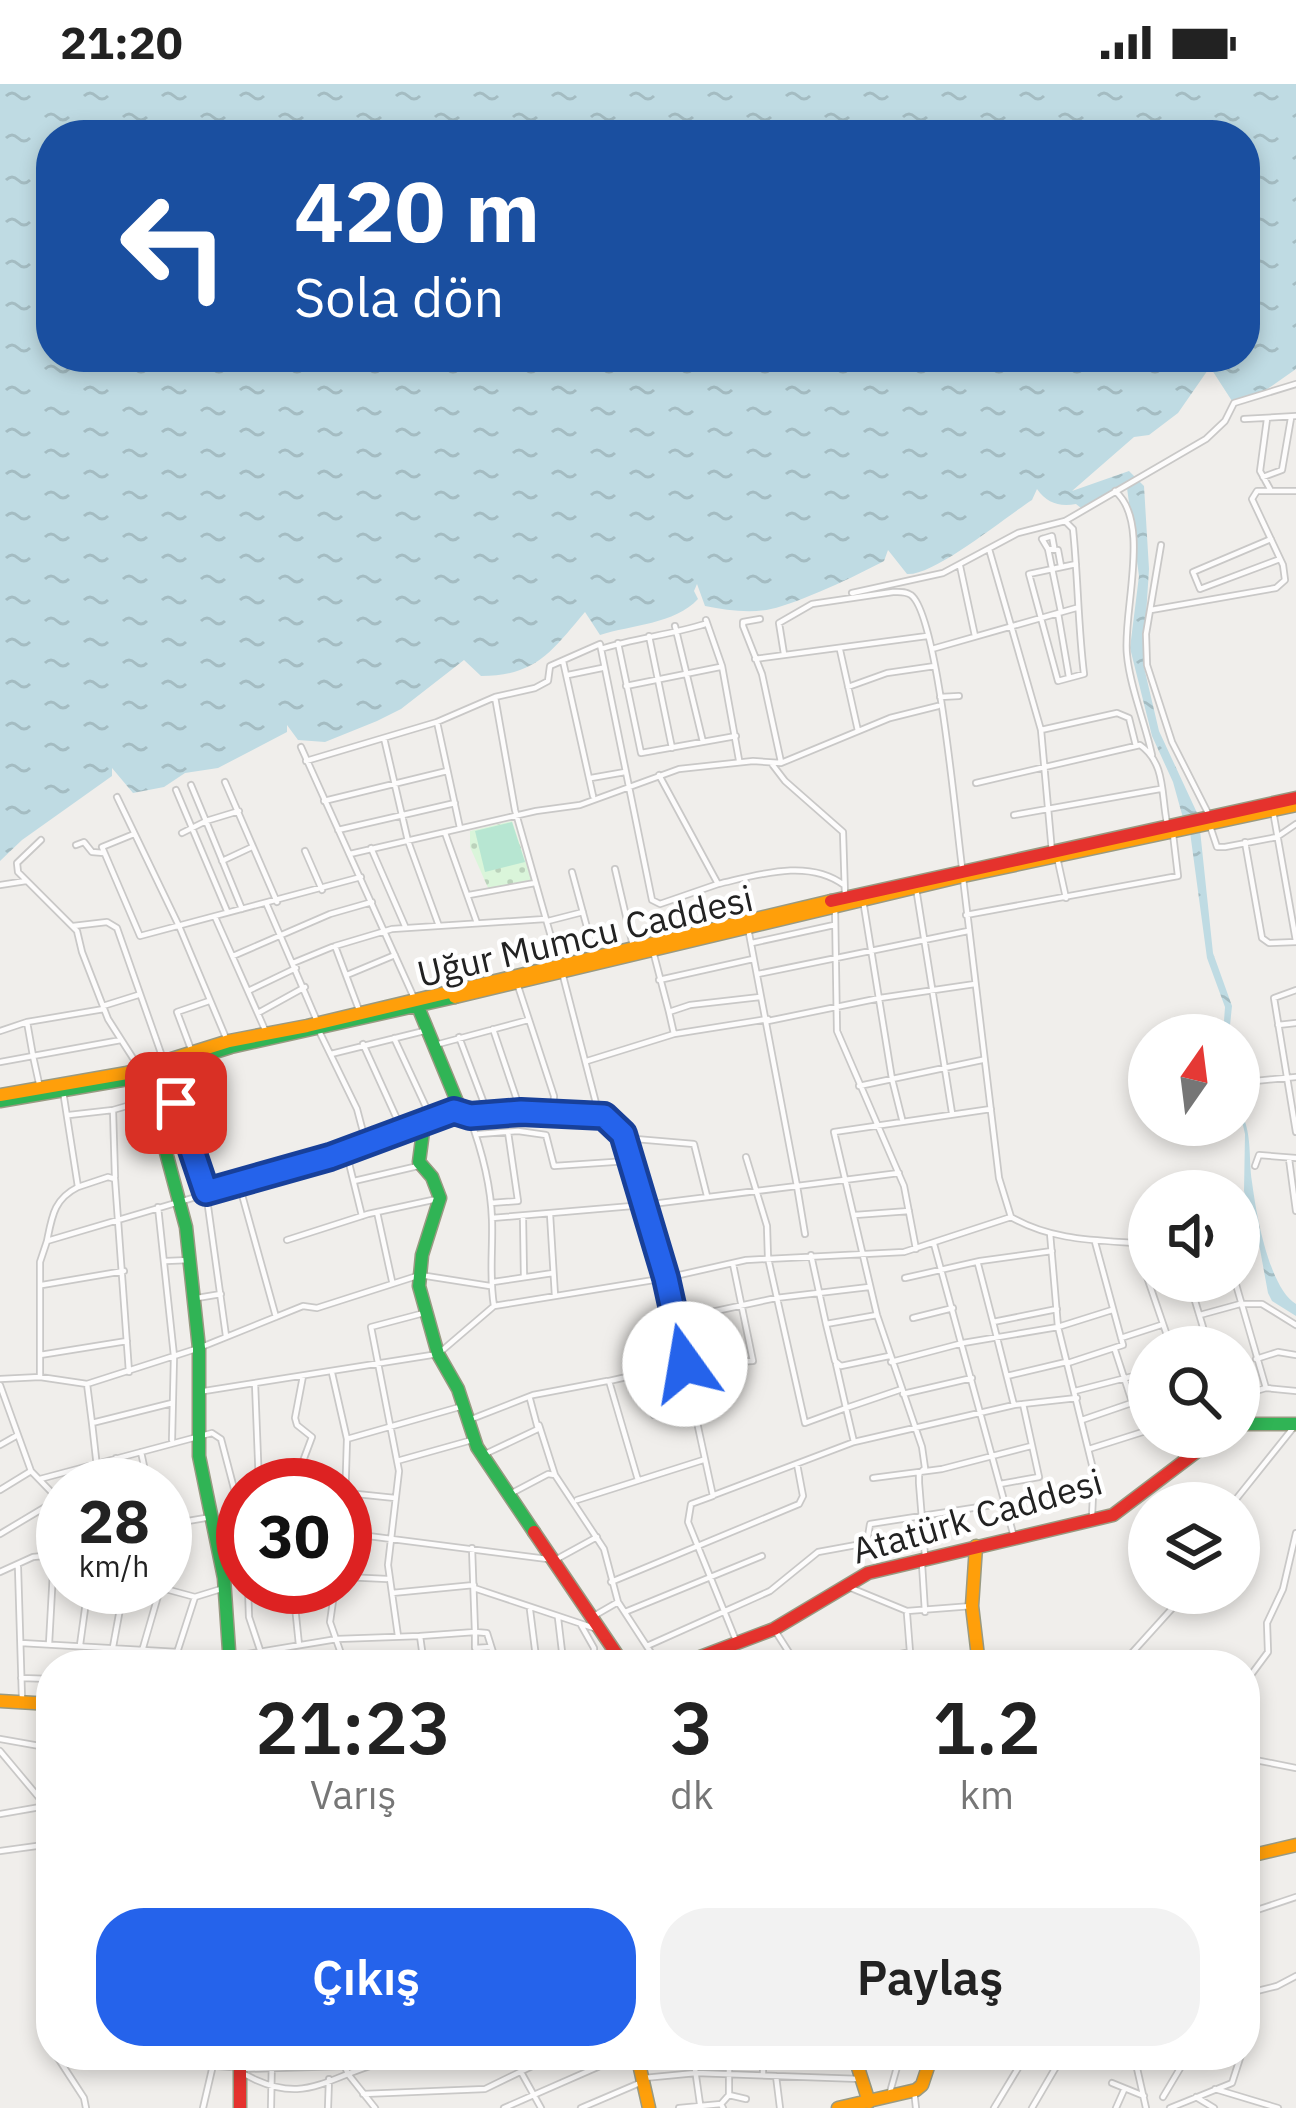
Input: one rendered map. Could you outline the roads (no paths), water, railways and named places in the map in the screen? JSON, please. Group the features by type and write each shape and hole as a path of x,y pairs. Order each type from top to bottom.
{"street":[{"path":"784,654 778,623 783,619 812,604 961,566 1018,533 1065,521 1206,439 1225,421 1234,403 1296,384"},
{"path":"1244,419 1294,417 1282,470 1263,477"},
{"path":"1267,419 1263,477 1270,490"},
{"path":"966,915 1178,876 1178,830 1160,788 1161,776 1127,654 1133,563 1129,518 1115,491"},
{"path":"1150,610 1276,588 1285,580 1280,559 1252,499 1257,491 1296,491"},
{"path":"1065,521 1073,529 1076,564 1078,608 1084,674 1058,681 1029,574 1076,564"},
{"path":"1271,539 1193,572 1200,589 1280,559"},
{"path":"1161,545 1150,610 1148,665 1172,742 1217,847 1277,837 1296,824"},
{"path":"1061,566 1051,548 1069,677"},
{"path":"989,549 1040,730 1055,855 1066,898"},
{"path":"961,566 976,637"},
{"path":"847,596 904,592 916,600 932,649 1000,1178 1011,1217 1034,1231 1095,1242 1128,1242"},
{"path":"932,649 1078,608"},
{"path":"760,619 743,622 762,674 782,763"},
{"path":"601,649 707,622 722,667 740,762"},
{"path":"676,630 703,742"},
{"path":"755,659 928,636"},
{"path":"649,637 672,748"},
{"path":"305,761 437,722 548,681 550,666 600,644 654,903 773,872 828,873 841,899"},
{"path":"618,644 640,753 736,736"},
{"path":"840,650 858,731"},
{"path":"563,661 594,799"},
{"path":"848,687 887,673 935,666"},
{"path":"626,686 722,667"},
{"path":"568,675 602,668"},
{"path":"350,854 580,805 659,775 740,762 782,763 959,696"},
{"path":"495,697 535,883 597,1107 624,1138 644,1205 713,1496"},
{"path":"1040,730 1117,713 1129,718 1136,746"},
{"path":"437,722 460,829"},
{"path":"384,738 401,816 440,926"},
{"path":"976,783 1136,746 1153,755"},
{"path":"302,748 458,1097 454,1111"},
{"path":"772,764 842,830 835,955 837,1030 899,1173 916,1249"},
{"path":"324,801 447,771"},
{"path":"591,778 625,772"},
{"path":"659,775 718,884"},
{"path":"225,782 277,902"},
{"path":"191,785 242,909"},
{"path":"1014,815 1160,788"},
{"path":"176,790 228,913"},
{"path":"117,797 227,1041"},
{"path":"1206,824 1296,802"},
{"path":"1206,824 1296,802"},
{"path":"338,830 455,803"},
{"path":"182,832 239,811"},
{"path":"1245,842 1262,938 1269,944 1296,941 1273,811"},
{"name":"Uğur Mumcu Caddesi","path":"0,1098 64,1091 267,1037 653,950 841,899 963,878 1206,824"},
{"path":"445,832 477,923"},
{"path":"134,834 105,845 104,853 140,936 361,877"},
{"path":"41,840 16,863 26,880 74,926 104,1007 143,1071 182,1199 199,1348 198,1435 216,1536"},
{"path":"76,845 84,842 92,852 104,853"},
{"path":"222,861 252,848"},
{"path":"371,848 406,927"},
{"path":"305,851 322,890"},
{"path":"615,869 634,948"},
{"path":"572,872 595,958"},
{"path":"745,878 760,997 805,1234"},
{"name":"Uğur Mumcu Caddesi","path":"841,899 863,900 963,878"},
{"path":"0,884 26,880"},
{"path":"470,896 535,883"},
{"path":"916,888 952,1113"},
{"path":"863,900 903,1121"},
{"path":"233,956 372,902"},
{"path":"267,905 363,1123 365,1143"},
{"path":"248,991 335,946 384,930 546,920 583,912"},
{"path":"215,916 267,1037"},
{"path":"74,926 134,920"},
{"path":"113,922 206,1192 226,1337"},
{"name":"Uğur Mumcu Caddesi","path":"318,1027 360,1013 517,983 634,948 750,924"},
{"path":"752,943 836,925"},
{"path":"758,974 968,931"},
{"path":"335,946 360,1013"},
{"path":"653,950 674,1034"},
{"path":"347,975 395,956"},
{"path":"659,980 754,958"},
{"path":"517,983 554,1096 553,1113"},
{"path":"587,1060 674,1034 974,984"},
{"path":"258,1012 304,988"},
{"path":"1296,990 1275,995 1296,1132"},
{"path":"0,1031 139,995"},
{"path":"669,1012 760,997"},
{"path":"193,1052 177,1012 209,1000"},
{"path":"435,1045 529,1020"},
{"path":"27,1022 40,1088"},
{"path":"1278,1025 1296,1023"},
{"path":"493,1029 521,1112"},
{"path":"331,1054 428,1030"},
{"name":"Uğur Mumcu Caddesi","path":"165,1064 227,1041 267,1037"},
{"path":"459,1037 488,1114"},
{"path":"394,1038 428,1122 416,1153 419,1166 435,1183 440,1198 420,1275 424,1313 437,1354 467,1413 473,1440 612,1650"},
{"path":"0,1062 121,1040"},
{"path":"363,1044 403,1130"},
{"path":"859,1086 984,1059"},
{"name":"Uğur Mumcu Caddesi","path":"0,1098 143,1071"},
{"path":"1260,1081 1296,1077"},
{"path":"64,1091 78,1187"},
{"path":"69,1114 113,1110 153,1098"},
{"path":"925,1612 919,1474 926,1463 878,1316 834,1132 991,1109"},
{"path":"113,1110 129,1372"},
{"path":"47,1240 346,1151 454,1111 470,1116 521,1112 604,1116"},
{"path":"470,1116 492,1217 494,1306"},
{"path":"490,1203 518,1201 508,1132"},
{"path":"476,1134 546,1135 554,1166 628,1161"},
{"path":"624,1138 694,1144 706,1196"},
{"path":"346,1151 363,1217"},
{"path":"1255,1166 1259,1155 1293,1159 1296,1211"},
{"path":"746,1157 767,1226 768,1258 805,1423 902,1391 972,1378"},
{"path":"354,1181 419,1166"},
{"path":"492,1217 644,1205 899,1173"},
{"path":"40,1376 40,1262 53,1210 62,1196 78,1187 108,1177 116,1179"},
{"path":"238,1182 276,1317"},
{"path":"287,1240 440,1198"},
{"path":"158,1207 174,1356 172,1442"},
{"path":"853,1216 909,1211"},
{"path":"377,1212 392,1282"},
{"path":"550,1214 555,1296"},
{"path":"523,1216 524,1277"},
{"path":"198,1392 437,1354 494,1306 733,1262 916,1249 1011,1217"},
{"path":"1050,1233 1058,1327 1094,1481 1091,1522"},
{"path":"1007,1376 1123,1345 1095,1242"},
{"path":"934,1244 1014,1538"},
{"path":"905,1278 1052,1251"},
{"path":"811,1256 854,1442"},
{"path":"165,1262 190,1260"},
{"path":"347,1438 685,1364 753,1361 733,1262"},
{"path":"977,1262 1014,1405"},
{"path":"42,1285 124,1271"},
{"path":"36,1475 0,1382 40,1376 87,1384 199,1348 303,1306 317,1309 420,1275 490,1284 553,1273"},
{"path":"674,1320 776,1298 870,1286"},
{"path":"194,1298 221,1294"},
{"path":"1121,1338 1163,1325 1155,1302"},
{"path":"1196,1302 1203,1326"},
{"path":"1200,1315 1240,1304 1262,1304 1296,1325"},
{"path":"1240,1304 1246,1326"},
{"path":"914,1318 953,1308"},
{"path":"993,1322 1057,1310"},
{"path":"836,1364 890,1359 1058,1327 1112,1310"},
{"path":"362,1329 424,1313"},
{"path":"826,1324 878,1316"},
{"path":"371,1327 397,1461 389,1580 398,1636"},
{"path":"40,1355 127,1342"},
{"path":"1115,1350 1128,1392"},
{"path":"1260,1358 1278,1352 1296,1355"},
{"path":"720,1363 725,1392"},
{"path":"332,1370 347,1438 347,1458"},
{"path":"1260,1371 1266,1388"},
{"path":"643,1372 654,1415"},
{"path":"304,1375 296,1418 297,1425 312,1437 304,1458"},
{"path":"737,1643 687,1509 854,1442 1076,1395 1128,1377"},
{"path":"609,1381 638,1480"},
{"path":"255,1383 259,1458"},
{"path":"87,1384 96,1458"},
{"path":"1260,1390 1296,1391"},
{"path":"530,1399 555,1475 604,1549 618,1601 650,1650"},
{"path":"92,1423 172,1403"},
{"path":"1000,1484 1039,1477 1022,1403"},
{"path":"1082,1420 1128,1404"},
{"path":"0,1416 9,1411"},
{"path":"1260,1424 1296,1425"},
{"path":"482,1455 539,1425"},
{"path":"1250,1482 1296,1425"},
{"path":"116,1458 209,1433 219,1437 227,1458"},
{"path":"0,1445 17,1436"},
{"path":"1089,1449 1128,1437"},
{"path":"397,1461 473,1440"},
{"path":"873,1478 1031,1446"},
{"path":"141,1452 142,1458"},
{"name":"Atatürk Caddesi","path":"728,1650 774,1629 868,1573 1113,1515 1187,1458"},
{"path":"575,1502 703,1460"},
{"path":"611,1582 800,1503 797,1464"},
{"path":"0,1490 31,1471"},
{"path":"510,1494 548,1474 555,1475"},
{"path":"372,1495 394,1498"},
{"path":"647,1646 770,1591 818,1552 867,1543 870,1524 1005,1503"},
{"path":"0,1534 36,1515"},
{"path":"192,1520 211,1516"},
{"path":"1260,1663 1268,1652 1267,1623 1283,1589 1296,1533"},
{"path":"372,1536 555,1560 597,1537"},
{"path":"976,1546 971,1606 977,1650"},
{"path":"472,1548 475,1648 491,1647"},
{"path":"625,1612 761,1556"},
{"path":"0,1572 36,1557"},
{"path":"18,1567 22,1703"},
{"path":"372,1579 389,1580"},
{"path":"847,1585 907,1611 971,1606"},
{"path":"192,1596 216,1587"},
{"path":"392,1594 474,1587 530,1610 591,1624"},
{"path":"179,1650 195,1597"},
{"path":"591,1624 618,1601"},
{"path":"530,1610 535,1650"},
{"path":"907,1611 910,1650"},
{"path":"49,1644 51,1614"},
{"path":"80,1645 84,1614"},
{"path":"113,1647 119,1614"},
{"path":"143,1649 154,1614"},
{"path":"226,1614 228,1650"},
{"path":"249,1614 259,1650"},
{"path":"296,1614 299,1645"},
{"path":"331,1614 340,1650"},
{"path":"1135,1650 1167,1614"},
{"path":"558,1618 561,1650"},
{"path":"591,1624 594,1650"},
{"path":"774,1629 787,1650"},
{"path":"271,1650 337,1639 476,1632 487,1633 492,1650"},
{"path":"420,1636 422,1650"},
{"path":"21,1643 155,1650"},
{"path":"21,1678 36,1678"},
{"path":"0,1701 36,1703"},
{"path":"0,1739 36,1745"},
{"path":"0,1751 36,1796"},
{"path":"1260,1761 1296,1768"},
{"path":"0,1776 15,1774"},
{"path":"0,1814 36,1808"},
{"path":"1260,1853 1296,1845"},
{"path":"0,1851 36,1846"},
{"path":"1260,1909 1296,1897"},
{"path":"1260,1990 1296,1976"},
{"path":"66,2070 86,2108"},
{"path":"203,2108 212,2070"},
{"path":"238,2070 240,2108"},
{"path":"245,2070 271,2085 297,2089 346,2070"},
{"path":"272,2108 272,2070 346,2070"},
{"path":"346,2070 375,2108"},
{"path":"363,2094 485,2089 525,2070"},
{"path":"504,2108 590,2070"},
{"path":"642,2070 649,2108"},
{"path":"696,2070 700,2104"},
{"path":"679,2108 722,2106 729,2096 728,2070"},
{"path":"763,2070 763,2075"},
{"path":"859,2070 869,2102"},
{"path":"890,2098 896,2070"},
{"path":"838,2108 914,2090 922,2085 927,2070"},
{"path":"994,2108 1017,2070"},
{"path":"1032,2108 1052,2070"},
{"path":"1138,2070 1146,2108"},
{"path":"1163,2097 1179,2070"},
{"path":"1170,2108 1232,2083 1238,2070"},
{"path":"521,2072 541,2108"},
{"path":"581,2108 645,2080 696,2073 862,2079"},
{"path":"776,2076 780,2108"},
{"path":"328,2079 328,2108"},
{"path":"1112,2083 1144,2096"},
{"path":"1215,2089 1278,2108"},
{"path":"914,2090 916,2108"},
{"path":"1116,2108 1124,2090"},
{"path":"729,2096 746,2098"},
{"path":"1196,2098 1214,2108"}],"water":[{"path":"0,84 1296,84 1296,369 1266,390 1232,401 1213,372 1260,372 1260,120 36,120 36,372 1207,372 1178,413 1149,435 1134,437 1072,491 1129,471 1144,486 1149,569 1143,663 1159,731 1198,815 1183,818 1152,736 1130,648 1139,576 1127,488 1081,508 1054,503 1037,489 1032,500 987,532 919,572 907,574 888,550 884,561 771,609 705,606 697,584 698,599 652,623 600,635 585,612 552,649 529,666 481,676 464,660 401,709 325,742 298,740 287,725 287,732 218,768 185,773 164,787 133,793 112,768 112,776 0,861"},
{"path":"1200,830 1213,953 1231,1014 1224,1014 1207,958 1190,832"},
{"path":"1245,1146 1249,1146 1252,1170 1244,1170"},
{"path":"1260,1224 1278,1283 1296,1304 1296,1316 1272,1301"}]}
